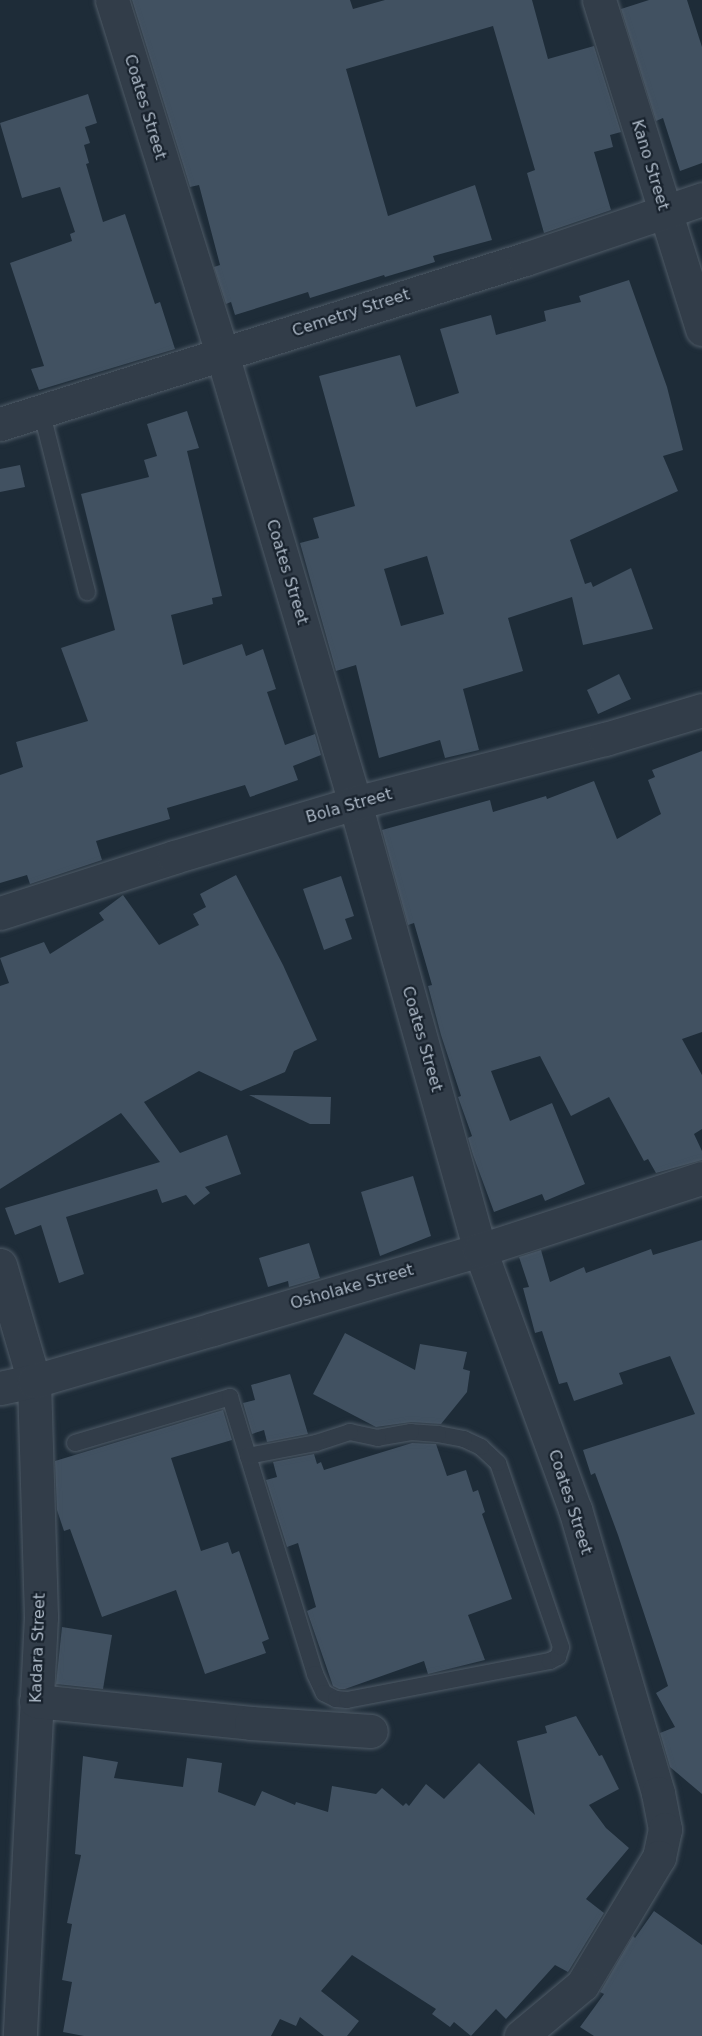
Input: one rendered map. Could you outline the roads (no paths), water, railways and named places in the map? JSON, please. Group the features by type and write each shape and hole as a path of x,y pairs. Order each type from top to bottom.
{"street":[{"name":"Coates Street","path":"112,0 222,354 355,803 480,1250 575,1509 658,1793 665,1829 659,1857 582,1985 521,2036"},
{"name":"Kano Street","path":"599,0 702,329"},
{"name":"Cemetry Street","path":"0,424 525,259 702,199"},
{"name":"Bola Street","path":"0,913 174,856 355,803 605,739 702,710"},
{"name":"Osholake Street","path":"0,1388 34,1381 480,1250 702,1178"},
{"name":"Kadara Street","path":"0,1265 34,1381 41,1617 20,2036"},
{"path":"36,1701 262,1724 371,1731"}],"lane":[{"path":"41,410 87,592"},
{"path":"75,1443 230,1396 248,1456 315,1674 324,1693 336,1699 347,1700 550,1661 558,1657 561,1647 498,1463 481,1448 464,1439 438,1434 411,1432 378,1438 350,1432 316,1443 248,1456"}]}
